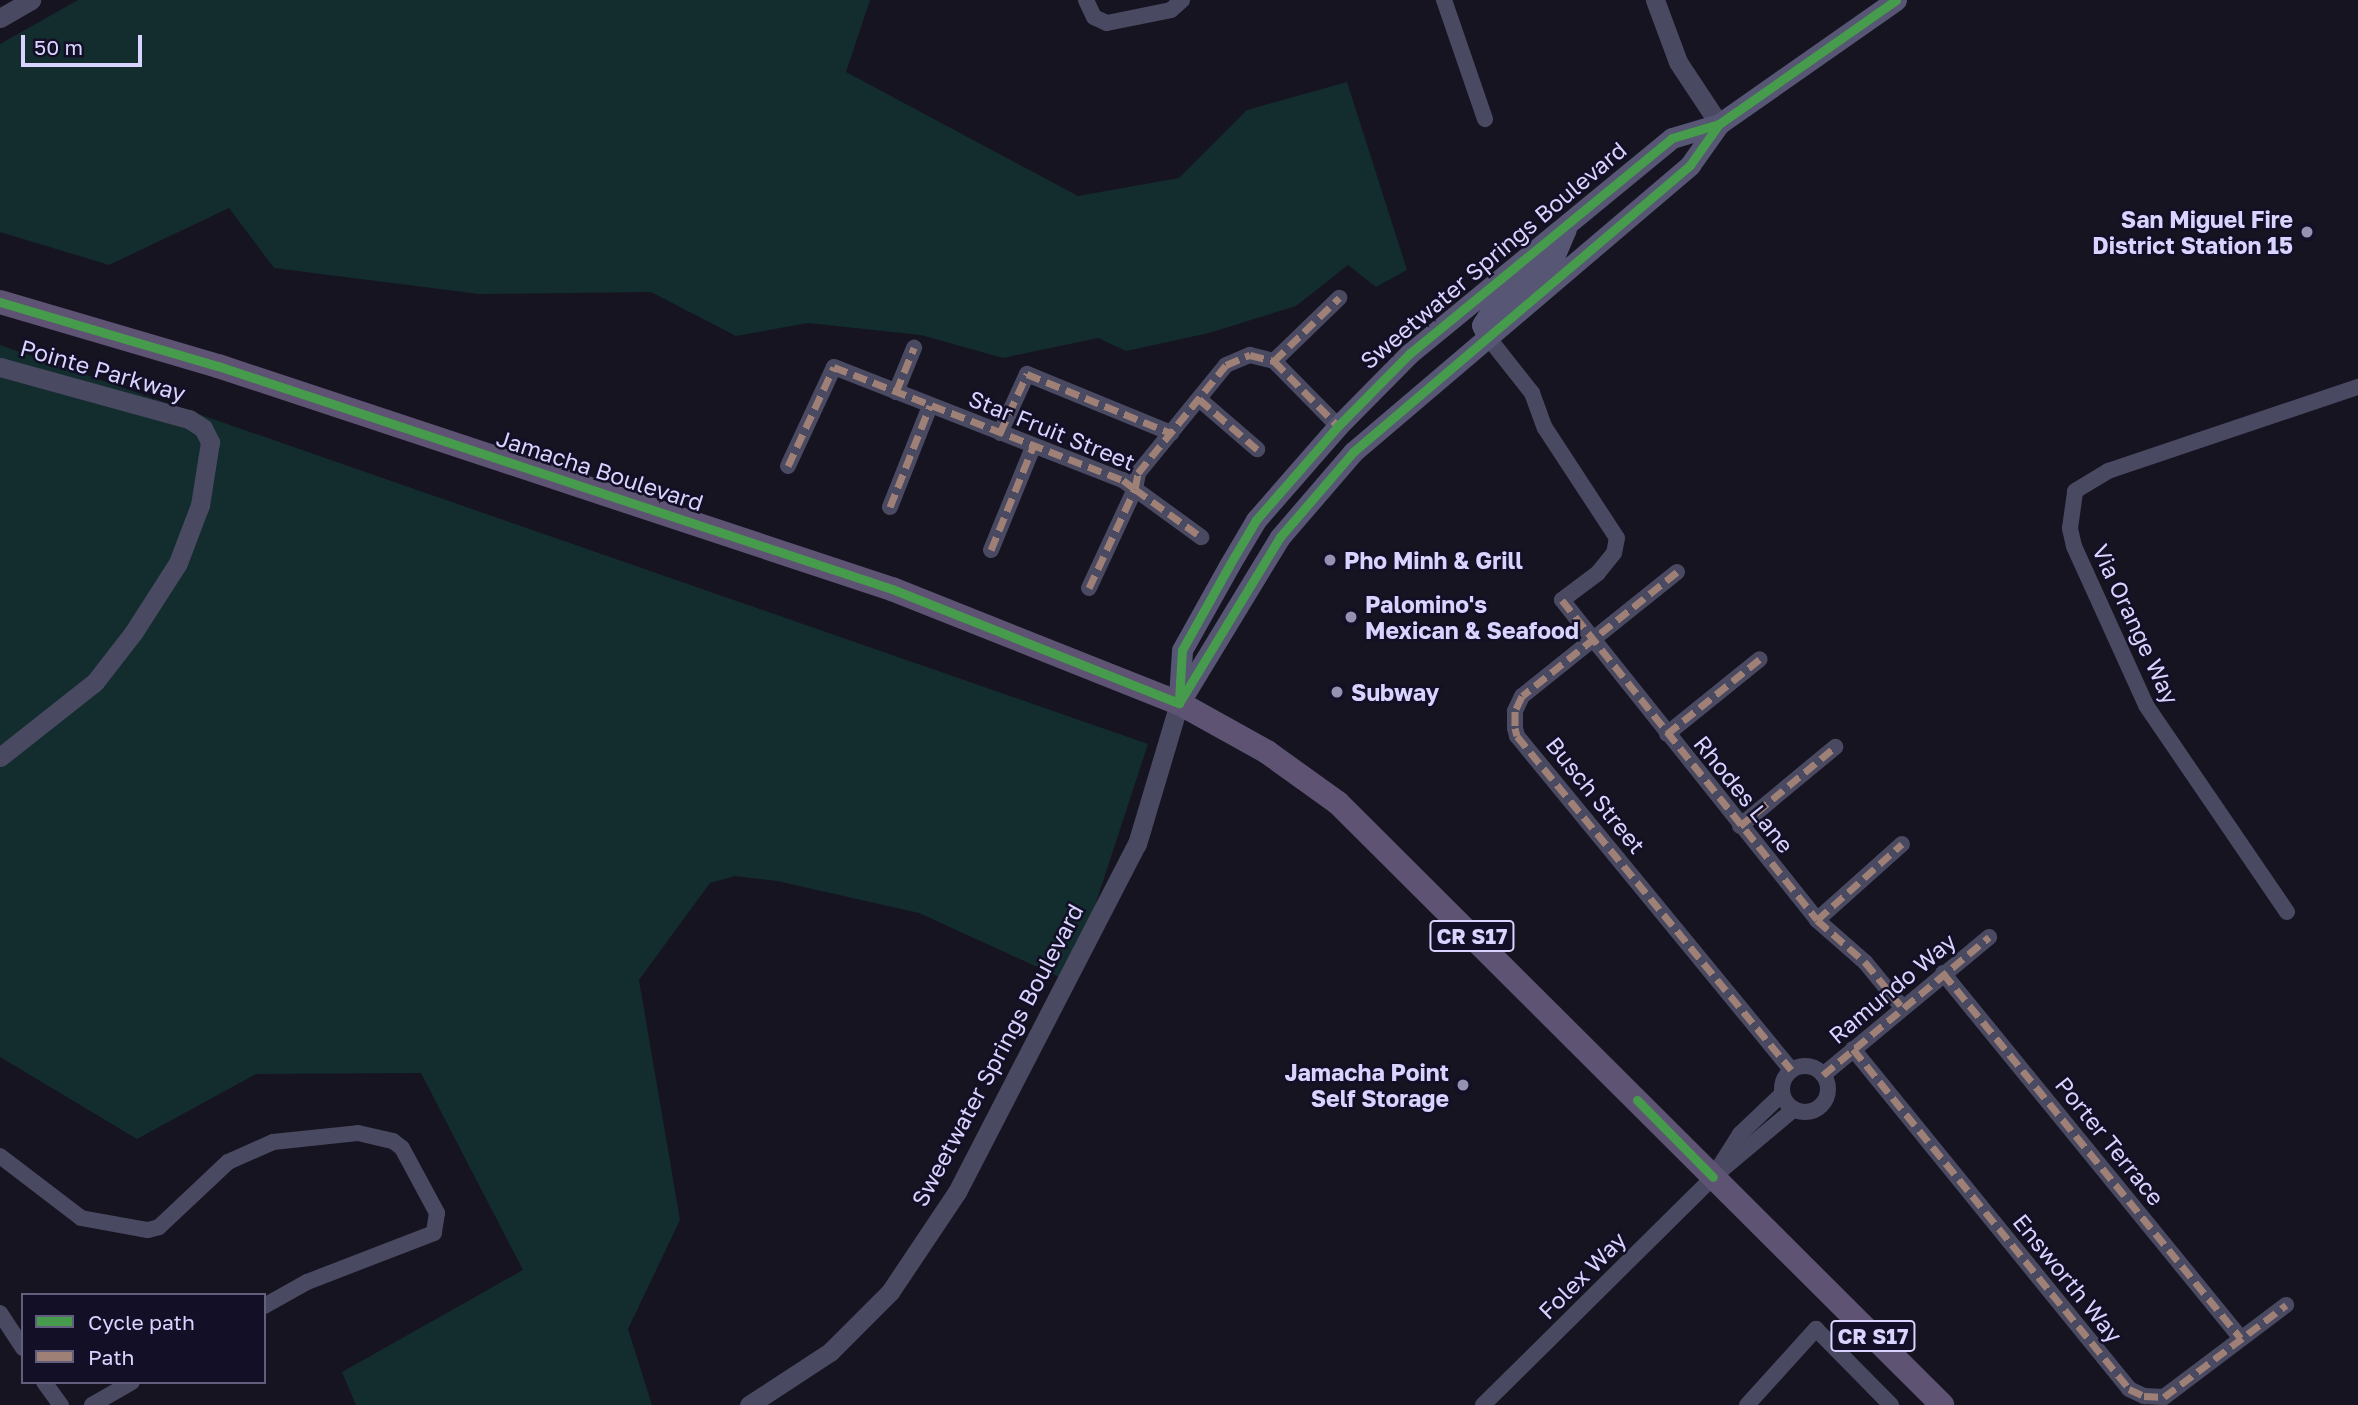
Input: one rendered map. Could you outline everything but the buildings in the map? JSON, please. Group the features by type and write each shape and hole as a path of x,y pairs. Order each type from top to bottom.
{"main road":[{"name":"Sweetwater Springs Boulevard","path":"1179,703 1182,650 1256,520 1338,426 1409,354 1672,138 1719,124 1896,0"},
{"name":"Sweetwater Springs Boulevard","path":"1179,703 1241,594 1288,527 1353,452 1690,165 1719,124"},
{"path":"1486,336 1482,325 1493,308 1553,257 1568,223"},
{"name":"Jamacha Boulevard","path":"0,302 231,370 880,584 1179,703 1267,752 1338,803 1942,1405"},
{"path":"1288,527 1291,501 1336,444 1338,426"}],"street":[{"path":"6,10 31,0"},
{"path":"1086,0 1094,17 1107,23 1171,10 1182,0"},
{"path":"1444,0 1485,119"},
{"path":"1655,0 1678,62 1719,124"},
{"path":"1338,426 1274,361 1339,298"},
{"name":"Rhodes Lane","path":"1486,336 1532,393 1545,428 1617,538 1614,553 1598,573 1562,600 1816,919 1865,962 1901,1006"},
{"path":"895,392 914,348"},
{"name":"Star Fruit Street","path":"788,466 834,367 1123,480 1135,489 1138,473 1226,365 1250,355 1274,361"},
{"name":"Pointe Parkway","path":"0,367 189,419 203,428 210,442 200,505 178,563 133,633 95,682 0,757"},
{"path":"1000,433 1027,374 1171,433"},
{"name":"Via Orange Way","path":"2287,912 2146,705 2074,546 2070,528 2075,491 2109,471 2358,387"},
{"path":"1199,399 1257,449"},
{"path":"890,507 930,406"},
{"path":"991,550 1033,447"},
{"path":"1089,588 1135,489 1201,537"},
{"name":"Busch Street","path":"1677,572 1522,696 1515,710 1517,736 1791,1070"},
{"path":"1667,734 1760,659"},
{"name":"Sweetwater Springs Boulevard","path":"749,1405 830,1352 890,1292 957,1192 1137,844 1179,703"},
{"path":"1740,826 1835,747"},
{"path":"1816,919 1902,844"},
{"name":"Ramundo Way","path":"1824,1075 1901,1006 1989,937"},
{"name":"Porter Terrace","path":"1943,973 2241,1338"},
{"name":"Ensworth Way","path":"1853,1049 2129,1390 2144,1396 2164,1396 2286,1305"},
{"name":"Ramundo Way","path":"1713,1177 1794,1109 1820,1107 1828,1091 1824,1075 1808,1066 1791,1070"},
{"path":"1713,1177 1740,1134 1782,1094 1791,1070"},
{"path":"1782,1094 1794,1109"},
{"path":"0,1156 81,1219 148,1230 159,1227 228,1162 273,1142 358,1133 393,1141 402,1148 437,1213 434,1233 307,1282 266,1305"},
{"name":"Folex Way","path":"1483,1405 1713,1177"},
{"path":"0,1313 21,1345"},
{"path":"1747,1405 1816,1329 1891,1405"},
{"path":"45,1384 61,1405"},
{"path":"92,1405 129,1384"}],"green space":[{"path":"78,0 870,0 846,72 1078,196 1179,178 1247,110 1347,82 1407,270 1376,287 1348,265 1296,306 1209,333 1126,351 1098,338 1003,358 921,335 808,323 736,336 651,292 479,294 274,268 229,208 109,265 0,232 0,44"},
{"path":"0,345 1148,744 1070,982 919,913 777,881 735,876 710,883 639,980 680,1220 628,1329 652,1405 356,1405 342,1372 523,1270 421,1073 256,1074 137,1139 0,1057"}],"marked path":[{"path":"1274,361 1339,298"},
{"path":"896,392 914,348"},
{"path":"788,466 834,367 1123,480 1135,489 1138,473 1226,365 1250,355 1274,361 1338,426"},
{"path":"1000,433 1027,374 1171,433"},
{"path":"1199,399 1257,449"},
{"path":"890,507 930,406"},
{"path":"991,550 1033,447"},
{"path":"1089,588 1135,489 1201,537"},
{"path":"1677,572 1522,696 1515,711 1515,728 1517,736 1791,1070"},
{"path":"1562,600 1817,920 1865,962 1901,1006"},
{"path":"1667,734 1760,659"},
{"path":"1740,826 1835,747"},
{"path":"1817,920 1902,844"},
{"path":"1823,1075 1989,937"},
{"path":"1943,973 2241,1338"},
{"path":"1853,1049 2129,1389 2144,1396 2164,1397 2286,1305"}],"cycle path":[{"path":"1179,703 1280,537 1353,452 1690,165 1719,124 1896,0"},
{"path":"1179,700 1182,650 1230,564 1256,520 1338,426 1409,354 1672,138 1719,124"},
{"path":"0,302 218,366 892,589 1179,703"},
{"path":"1637,1100 1713,1177"}],"place":[{"name":"San Miguel Fire District Station 15","path":"2307,232"},
{"name":"Pho Minh & Grill","path":"1330,560"},
{"name":"Palomino's Mexican & Seafood","path":"1351,617"},
{"name":"Subway","path":"1337,692"},
{"name":"Jamacha Point Self Storage","path":"1463,1085"}]}
